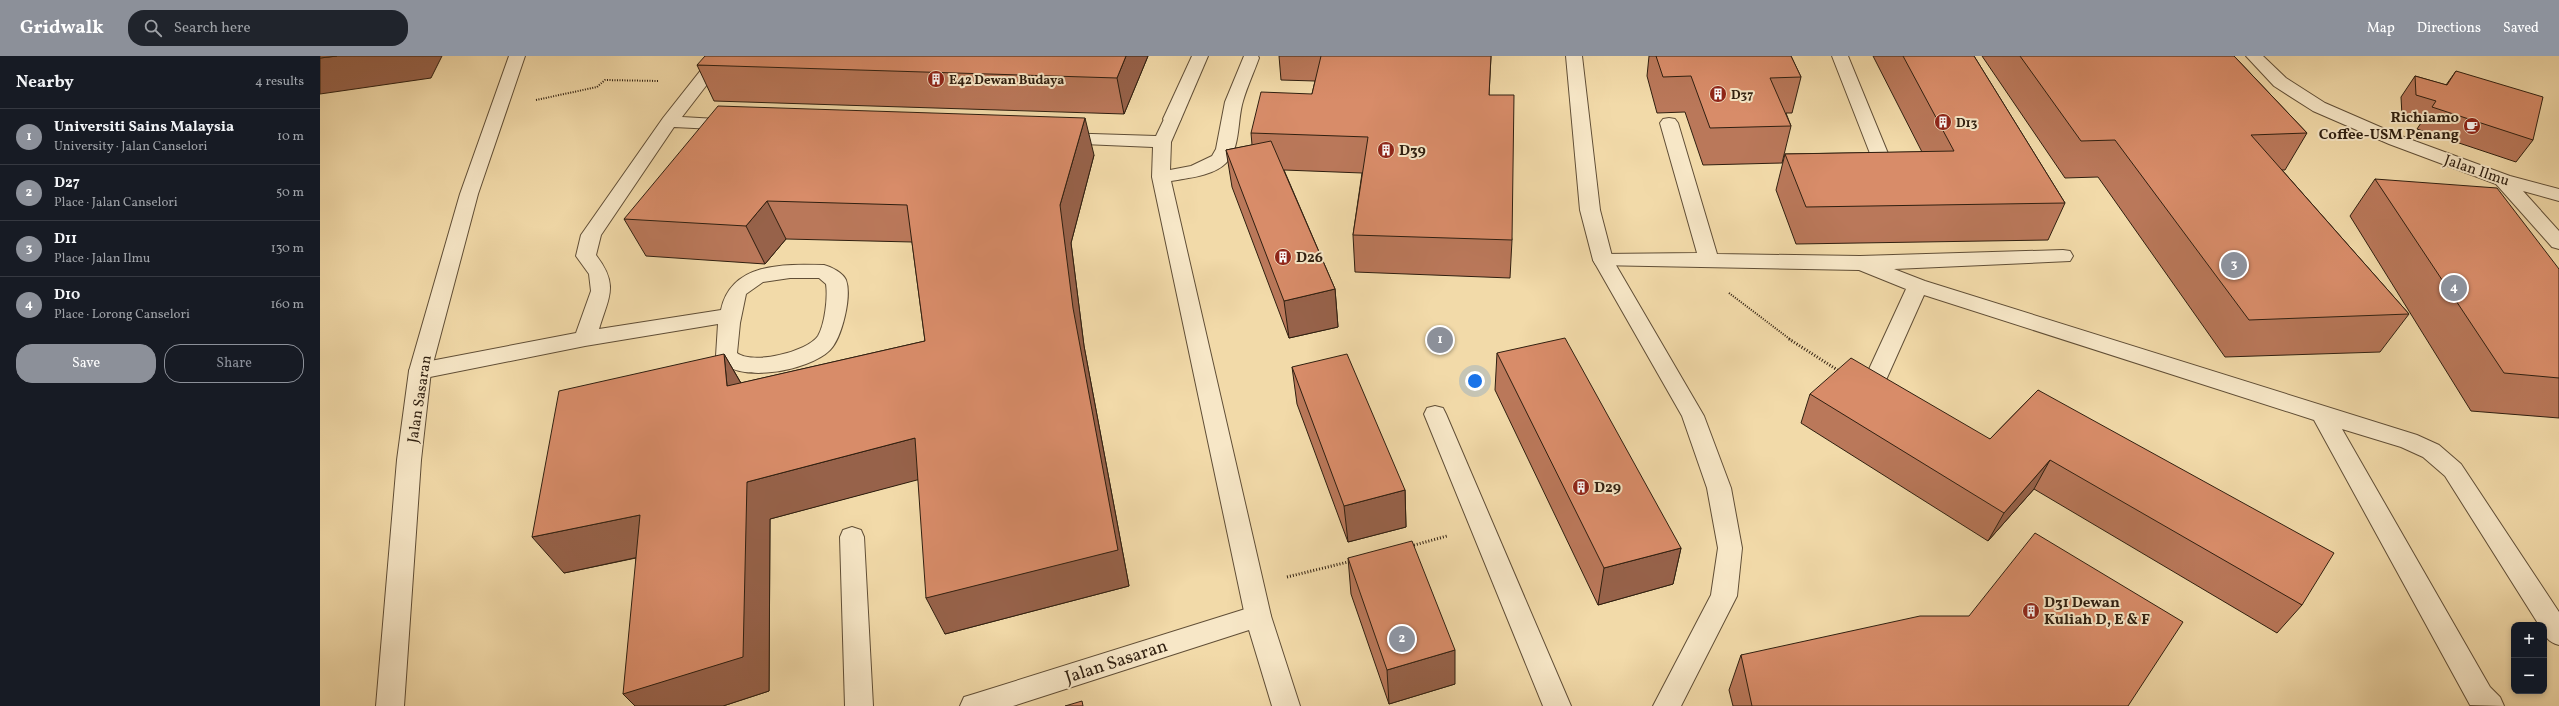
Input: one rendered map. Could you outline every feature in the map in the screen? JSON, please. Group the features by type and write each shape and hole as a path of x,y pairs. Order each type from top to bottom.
{"street":[{"name":"Jalan Sasaran","path":"390,706 410,460 420,371 469,194 516,56"},
{"path":"585,339 601,291 599,274 586,256 591,235 669,122 721,56"},
{"path":"1200,56 1162,142 1161,177 1258,616 1286,706"},
{"path":"1574,56 1590,210 1603,260 1693,416 1719,488 1730,548 1724,596 1667,706"},
{"path":"1840,56 1880,156"},
{"name":"Jalan Ilmu","path":"2254,56 2280,82 2319,107 2395,140 2503,180 2559,195"},
{"path":"1161,177 1196,171 1219,160 1224,149 1234,102 1251,58"},
{"path":"669,122 756,126"},
{"path":"1669,123 1709,259"},
{"path":"1043,137 1162,142"},
{"path":"2503,180 2559,242"},
{"path":"1603,260 1682,258 1745,262 1861,263 2063,256"},
{"path":"1861,263 1918,286 2409,441 2431,451 2453,470 2559,634"},
{"path":"824,272 836,281 831,324 827,340 806,355 757,364 744,365 733,362 727,356 725,348 730,315 738,290 749,282 762,276 777,273 824,272"},
{"path":"1875,380 1918,286"},
{"path":"420,371 585,339 730,315"},
{"path":"1435,414 1557,706"},
{"path":"2322,414 2480,696 2490,706"},
{"path":"852,537 859,706"},
{"name":"Jalan Sasaran","path":"974,706 1258,616"}],"path":[{"path":"531,101 597,87 605,80 700,82"},
{"path":"1682,258 1814,355"},
{"path":"1403,548 1445,537"},
{"path":"1305,573 1358,559"}],"building":[{"path":"320,56 337,56 320,58"},
{"path":"705,56 1126,56 1117,78 697,65"},
{"name":"D39","path":"1321,56 1491,56 1489,95 1514,95 1512,240 1353,235 1368,137 1251,133 1261,92 1312,94"},
{"path":"1656,56 1791,56 1801,77 1770,78 1791,126 1710,128 1691,76 1663,77"},
{"path":"1903,56 1974,56 2065,203 1806,207 1785,154 1954,151"},
{"path":"2020,56 2234,56 2307,133 2251,135 2409,314 2249,320 2115,140 2081,141"},
{"path":"2456,71 2543,97 2533,140 2432,107 2436,101 2416,95 2415,76 2447,85"},
{"path":"718,106 1085,118 1060,205 1073,308 1118,550 926,598 915,438 747,482 743,657 623,694 640,515 532,537 559,391 724,354 727,386 925,341 907,205 767,201 746,226 624,219"},
{"name":"D26","path":"1271,141 1335,289 1284,301 1226,150"},
{"path":"2375,179 2497,188 2559,269 2559,378 2504,373"},
{"path":"1565,338 1681,548 1604,568 1497,353"},
{"path":"1347,354 1405,490 1344,506 1292,367"},
{"path":"1851,358 1990,439 2038,390 2334,553 2302,605 2050,460 2004,513 1810,394"},
{"name":"D31 Dewan Kuliah D, E & F","path":"2035,533 2183,622 2128,706 1752,706 1741,655 1920,616 1969,616"},
{"path":"1412,541 1455,650 1387,670 1348,558"},
{"path":"1082,701 1083,706 1065,706"}],"place":[{"name":"E42 Dewan Budaya","path":"936,79"},
{"name":"D37","path":"1718,94"},
{"name":"D13","path":"1943,122"},
{"name":"Richiamo Coffee-USM Penang","path":"2472,126"},
{"name":"D39","path":"1386,150"},
{"name":"D26","path":"1283,257"},
{"name":"D11","path":"2234,265"},
{"name":"D10","path":"2454,288"},
{"name":"Universiti Sains Malaysia","path":"1440,340"},
{"name":"D29","path":"1581,487"},
{"name":"D31 Dewan Kuliah D, E & F","path":"2031,611"},
{"name":"D27","path":"1402,639"}]}
